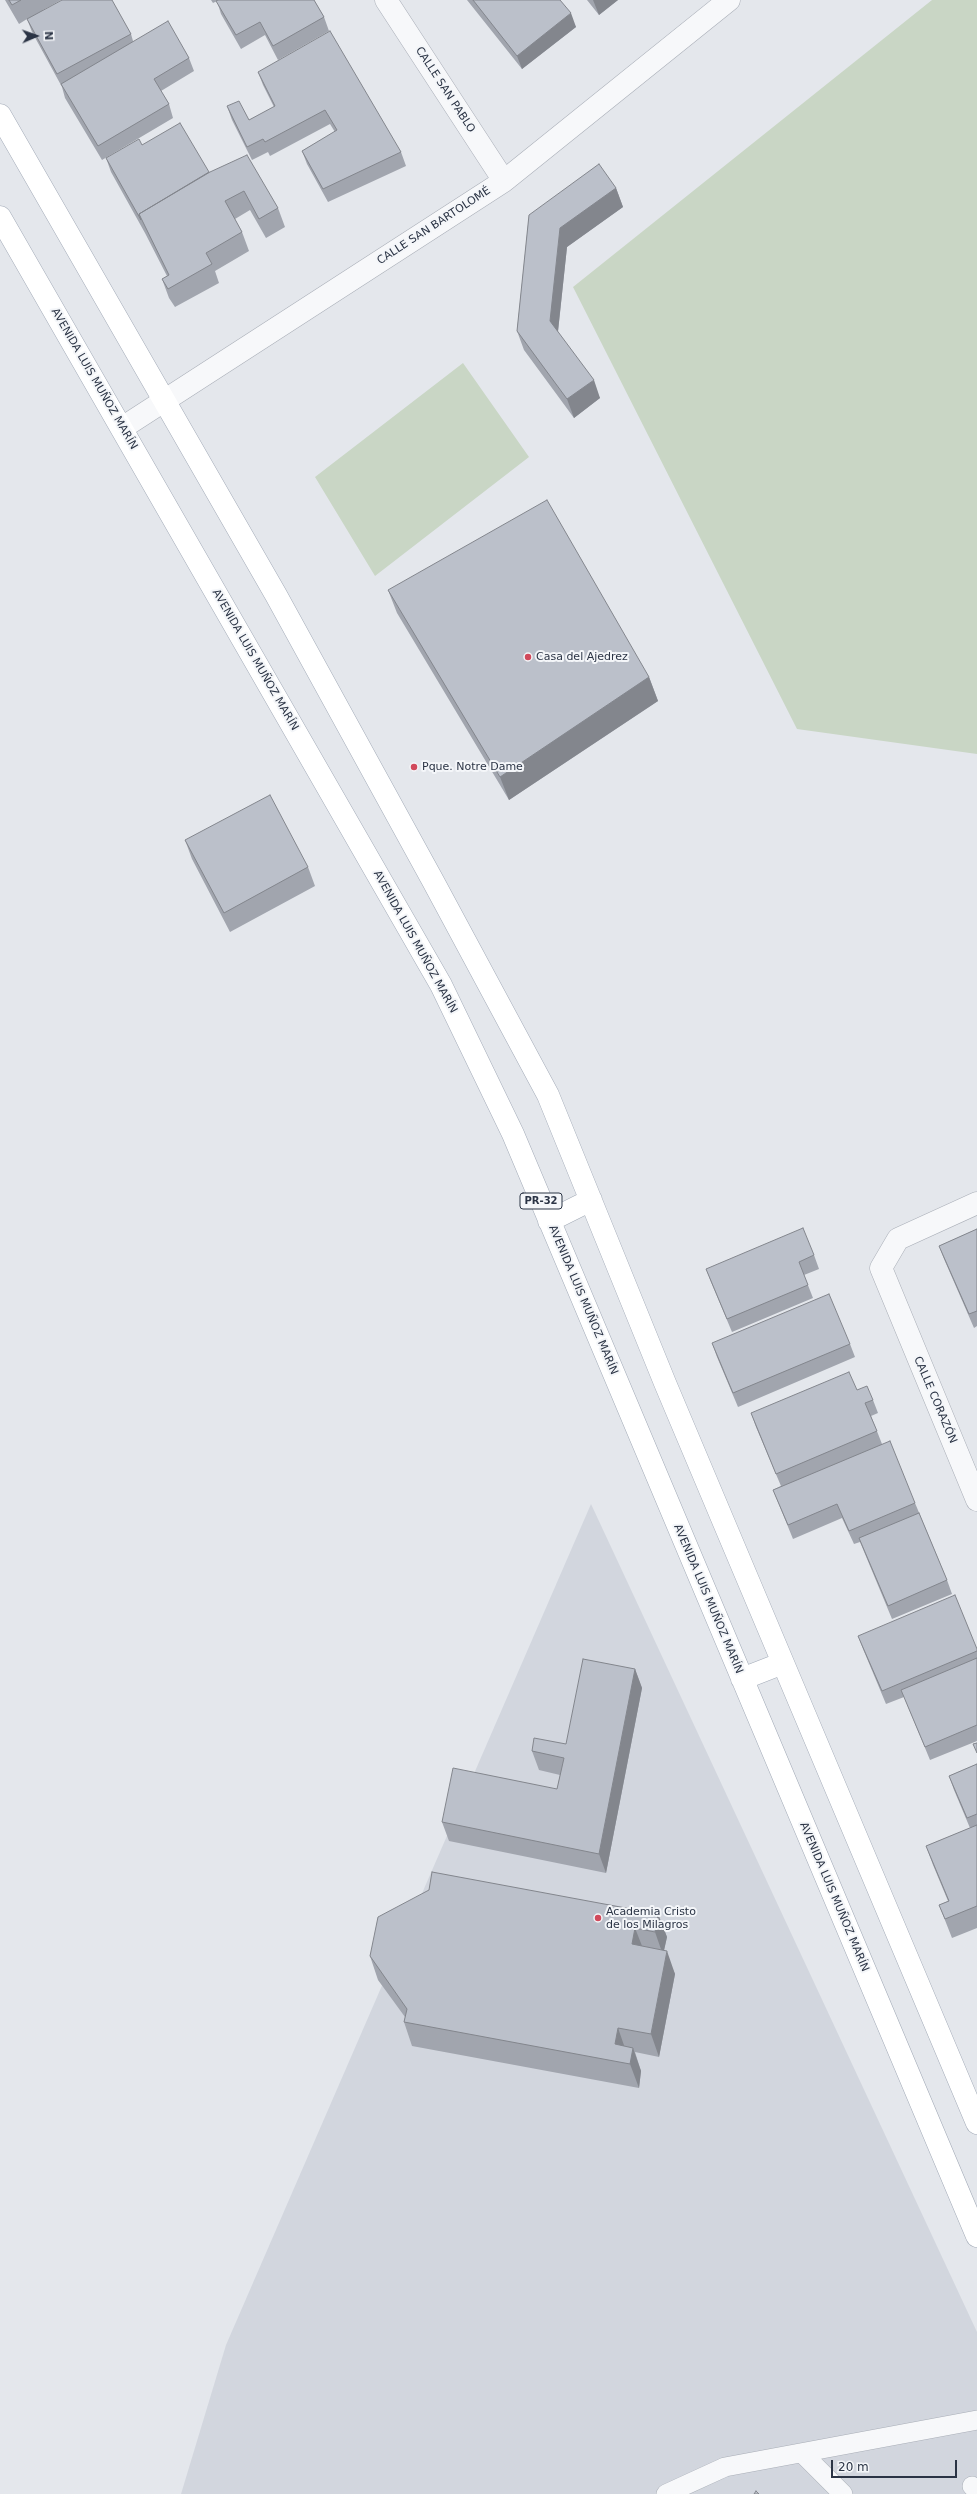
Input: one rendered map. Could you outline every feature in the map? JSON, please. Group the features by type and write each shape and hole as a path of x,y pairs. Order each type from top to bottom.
{"main road":[{"path":"0,114 280,602 426,867 548,1095 665,1383 977,2123"},
{"name":"AVENIDA LUIS MUÑOZ MARÍN","path":"0,216 441,985 513,1134 977,2236"},
{"path":"549,1221 591,1200"},
{"path":"742,1679 782,1663"}],"street":[{"name":"CALLE SAN PABLO","path":"386,0 504,181"},
{"name":"CALLE SAN BARTOLOMÉ","path":"122,428 164,399 504,181 729,0"},
{"name":"CALLE CORAZÓN","path":"977,1203 898,1239 881,1268 977,1500"}],"lane":[{"path":"666,2494 725,2467 977,2420"},
{"path":"802,2453 843,2494"}],"shaded area":[{"name":"Academia Cristo de los Milagros","path":"591,1504 977,2332 977,2494 181,2494 226,2345"}],"green space":[{"path":"932,0 977,0 977,754 797,729 573,287"},
{"path":"463,363 529,457 375,576 315,477"}],"building":[{"path":"9,0 21,0 12,5"},
{"path":"62,0 112,0 131,34 57,74 27,19"},
{"path":"314,0 324,17 273,46 260,22 236,35 216,1"},
{"path":"473,0 560,0 571,13 517,56"},
{"path":"168,21 189,58 154,79 169,104 98,146 61,84"},
{"path":"330,31 401,152 323,189 302,151 337,130 325,110 265,142 263,139 247,147 227,106 239,101 249,120 275,106 258,72"},
{"path":"180,123 209,172 139,214 141,220 106,158 139,139 142,145"},
{"path":"247,155 278,208 259,219 244,191 225,201 242,232 206,253 212,264 168,289 162,279 169,275 139,214 210,172"},
{"path":"599,164 616,188 560,228 550,321 594,380 567,399 517,331 529,215"},
{"name":"Casa del Ajedrez","path":"547,500 649,677 500,777 388,590"},
{"path":"270,795 308,867 224,913 185,840"},
{"path":"803,1228 814,1255 799,1262 808,1285 727,1319 706,1269"},
{"path":"977,1229 977,1311 969,1314 939,1246"},
{"path":"829,1294 850,1344 733,1393 712,1343"},
{"path":"849,1372 857,1390 867,1386 873,1400 865,1403 877,1431 776,1474 751,1413"},
{"path":"890,1441 915,1503 849,1531 837,1504 788,1525 773,1490"},
{"path":"919,1513 947,1580 888,1606 859,1538"},
{"path":"955,1595 977,1651 882,1691 858,1636"},
{"path":"977,1658 977,1725 925,1747 901,1690"},
{"path":"583,1659 635,1669 599,1854 442,1822 453,1768 557,1789 564,1758 532,1751 534,1738 566,1744"},
{"path":"977,1743 977,1753 973,1744"},
{"path":"977,1764 977,1814 967,1818 949,1776"},
{"path":"977,1825 977,1906 945,1919 939,1905 949,1901 926,1846"},
{"path":"432,1872 658,1914 655,1932 635,1928 632,1944 667,1951 651,2034 618,2028 615,2044 633,2048 630,2064 404,2022 407,2009 370,1956 378,1917 429,1890"}],"place":[{"name":"Casa del Ajedrez","path":"528,657"},
{"name":"Pque. Notre Dame","path":"414,767"},
{"name":"Academia Cristo de los Milagros","path":"598,1918"}]}
